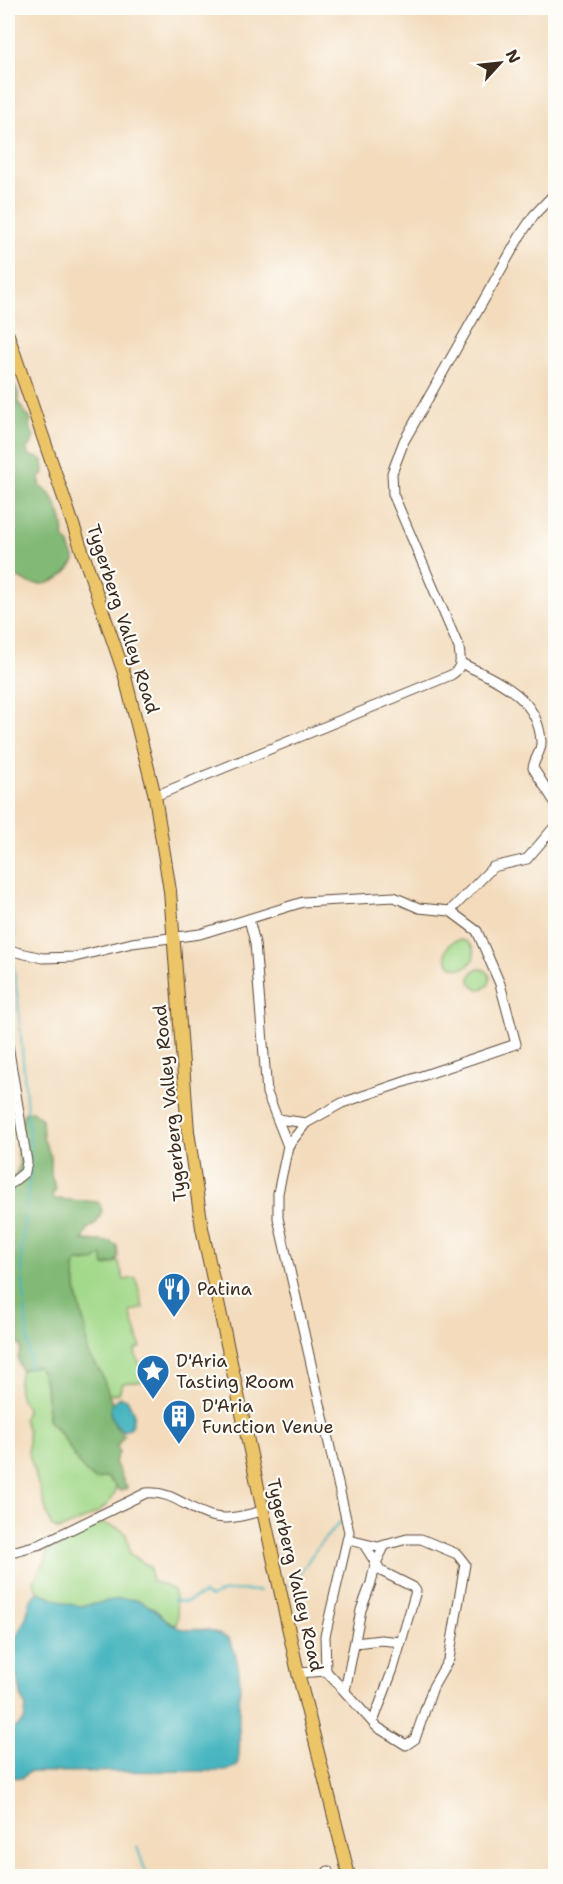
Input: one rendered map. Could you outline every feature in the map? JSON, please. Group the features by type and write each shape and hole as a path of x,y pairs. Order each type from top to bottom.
{"main road":[{"name":"Tygerberg Valley Road","path":"8,335 124,673 155,796 174,937 188,1131 201,1228 298,1673 349,1876"}],"street":[{"path":"155,796 456,672 461,663 459,648 393,494 392,473 404,441 523,231 555,192"},
{"path":"461,663 510,688 532,712 541,741 533,768 555,804"},
{"path":"450,911 493,867 527,859 555,825"},
{"path":"12,952 42,957 75,957 132,943 200,934 303,902 330,899 394,897 419,908 450,911 480,935 506,1001 516,1044 342,1103 306,1123 288,1146 278,1192 278,1218 349,1540 335,1588 325,1636 326,1671 387,1735 402,1744 410,1744 415,1739 433,1687 449,1659 451,1635 465,1569 460,1556 430,1541 406,1539 385,1545 365,1546 349,1540"},
{"path":"249,919 255,944 267,1093 288,1146"},
{"path":"8,1045 27,1168 8,1186"},
{"path":"278,1119 306,1123"},
{"path":"8,1553 48,1540 143,1494 152,1492 176,1498 215,1517 230,1518 262,1511"},
{"path":"345,1691 359,1616 375,1565 385,1545"},
{"path":"365,1546 375,1565 386,1575 413,1587 416,1591 373,1722"},
{"path":"355,1643 381,1640 401,1642"},
{"path":"298,1673 326,1671"}],"green space":[{"path":"8,362 12,368 10,377 18,392 19,404 31,420 29,426 34,436 31,445 26,449 29,455 43,460 44,473 39,478 41,487 50,495 58,509 63,524 63,537 75,561 61,577 44,584 26,582 8,570"},
{"path":"460,940 470,944 474,954 470,964 460,968 450,964 446,954 450,944"},
{"path":"476,969 484,969 490,975 490,983 484,989 476,989 470,983 470,975"},
{"path":"32,1111 42,1119 43,1138 51,1157 51,1175 56,1189 52,1195 54,1199 98,1202 102,1210 100,1216 96,1223 88,1228 83,1240 111,1242 117,1246 118,1257 115,1262 104,1266 102,1255 94,1261 78,1261 74,1267 77,1295 86,1332 87,1352 101,1373 111,1400 115,1426 124,1435 117,1446 119,1452 115,1462 127,1488 120,1491 107,1477 95,1480 81,1467 61,1434 48,1420 47,1392 41,1371 37,1366 21,1370 18,1359 21,1348 17,1342 8,1342 8,1180 14,1176 19,1166 17,1137 24,1113"},
{"path":"102,1254 107,1266 118,1261 124,1280 136,1278 143,1308 130,1312 141,1348 136,1349 135,1353 146,1381 123,1383 119,1393 108,1395 97,1366 87,1352 86,1332 77,1295 74,1266 78,1261 87,1262"},
{"path":"37,1366 45,1384 48,1420 71,1447 73,1455 107,1477 116,1487 114,1496 102,1509 59,1530 51,1526 28,1451 28,1430 23,1419 27,1408 21,1399 19,1390 21,1370"},
{"path":"101,1523 124,1531 130,1554 150,1567 152,1581 173,1589 178,1615 176,1626 151,1607 133,1600 118,1599 76,1606 37,1592 34,1580 46,1560 47,1550"}],"water":[{"path":"121,1397 127,1399 134,1414 131,1427 123,1431 115,1423 110,1413 112,1404"},
{"path":"37,1592 75,1606 117,1599 137,1600 148,1605 177,1627 186,1630 211,1631 229,1639 239,1675 240,1746 237,1766 226,1771 29,1772 22,1778 10,1777 8,1733 24,1721 26,1707 12,1665 11,1655 15,1638 26,1617 30,1602"}],"waterway":[{"path":"8,854 9,905 15,936 13,950"},
{"path":"12,955 31,1158"},
{"path":"30,1368 21,1253 31,1164"},
{"path":"288,1585 294,1582 319,1545 344,1518"},
{"path":"173,1600 186,1602 204,1594 211,1597 229,1591 260,1591"},
{"path":"137,1847 147,1876"}],"place":[{"name":"Patina","path":"174,1318"},
{"name":"D'Aria Tasting Room","path":"153,1400"},
{"name":"D'Aria Function Venue","path":"179,1445"}]}
